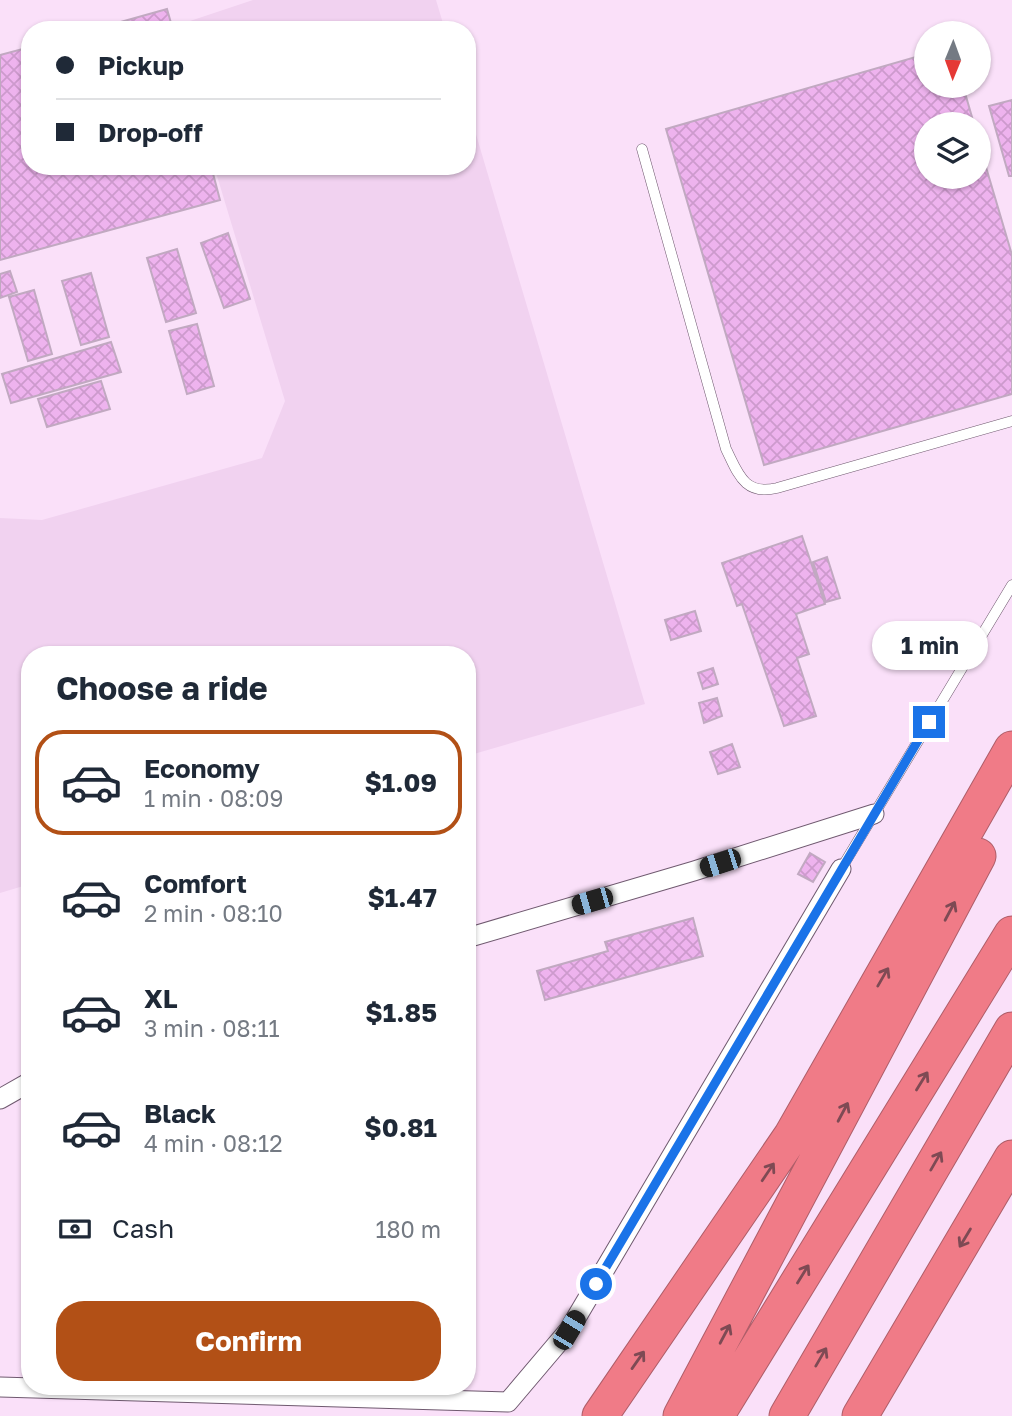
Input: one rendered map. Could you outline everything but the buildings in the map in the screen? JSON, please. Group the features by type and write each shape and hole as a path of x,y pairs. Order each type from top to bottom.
{"highway":[{"path":"600,1416 785,1146 1012,749"},
{"path":"681,1416 1012,793"},
{"path":"716,1416 1012,934"},
{"path":"787,1416 1012,1030"},
{"path":"860,1416 1012,1158"}],"street":[{"path":"476,935 874,814"},
{"path":"185,1395 510,1409 569,1330 841,869"},
{"path":"0,1099 21,1087"},
{"path":"0,1387 21,1388"}],"lane":[{"path":"642,149 726,449 736,470 748,486 760,490 776,488 1012,421"},
{"path":"841,869 1012,585"}],"shaded area":[{"path":"253,0 436,0 442,21 190,21"},
{"path":"476,134 645,704 476,753 476,646 21,646 21,887 0,893 0,518 42,520 262,458 285,401 217,175 476,175"}],"route":[{"path":"596,1284 929,722"}]}
